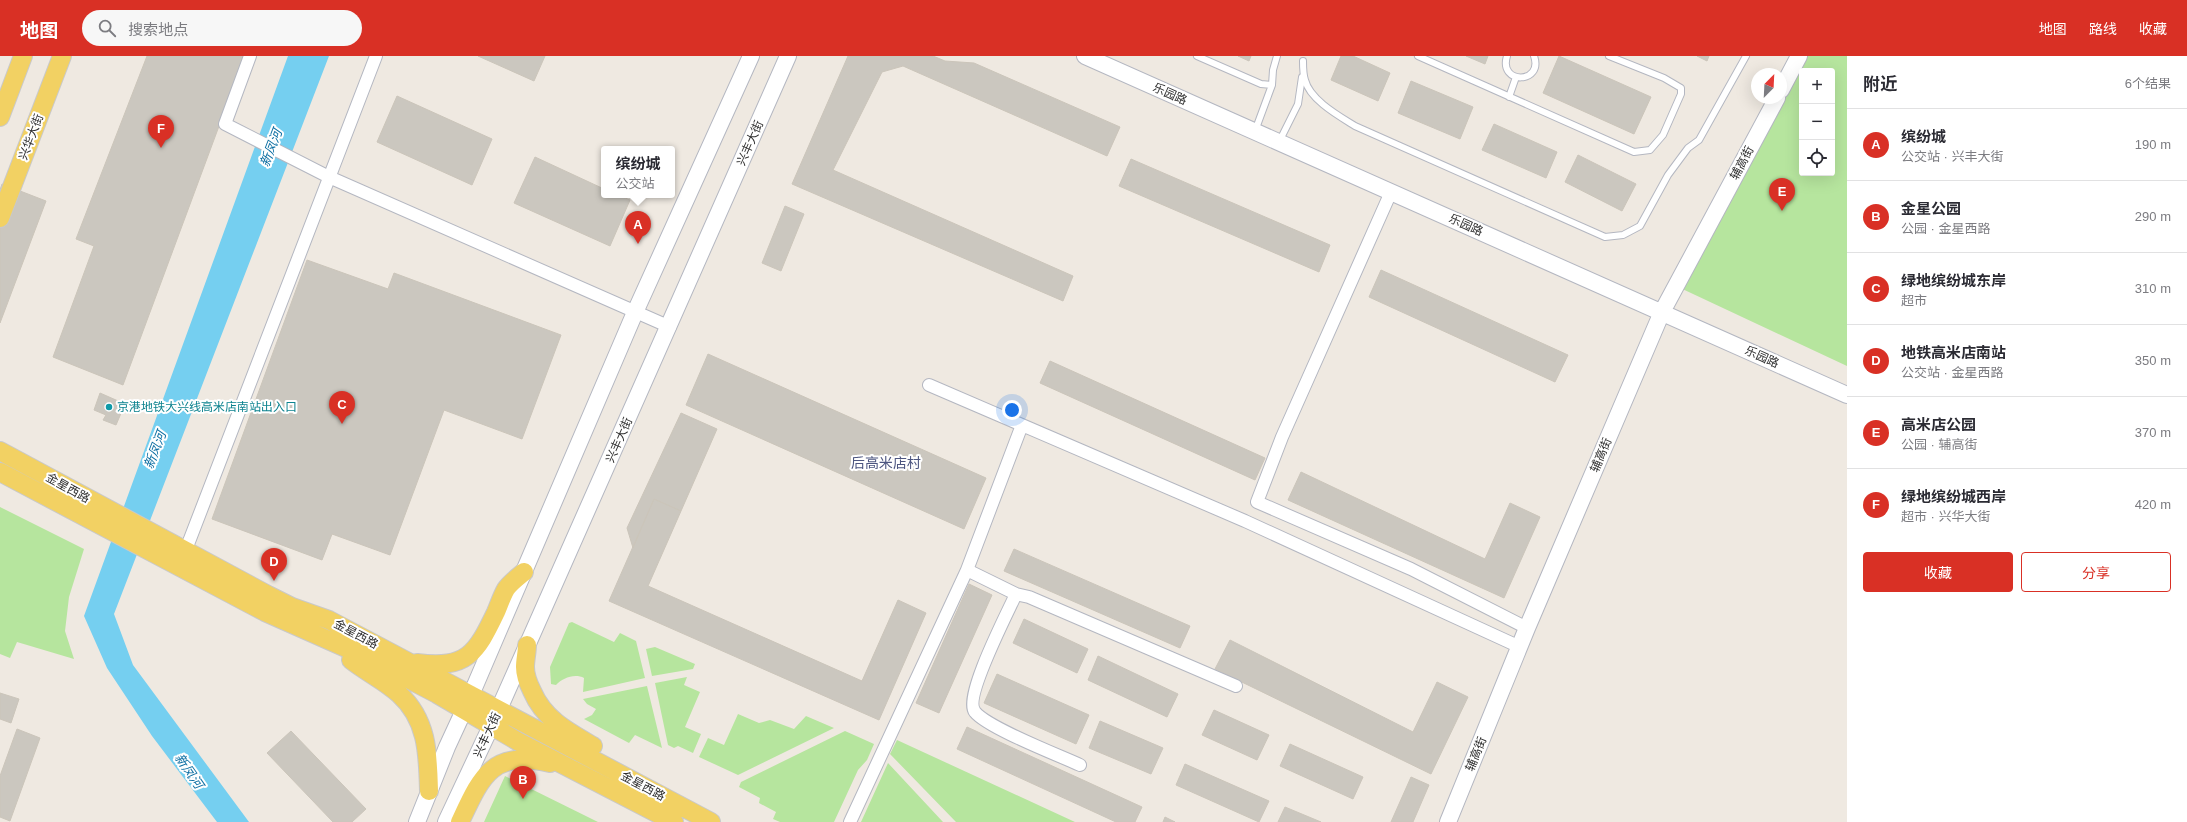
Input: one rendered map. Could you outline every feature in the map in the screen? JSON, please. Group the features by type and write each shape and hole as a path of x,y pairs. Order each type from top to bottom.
{"main road":[{"path":"0,117 23,56"},
{"name":"兴华大街","path":"0,218 62,56"},
{"path":"0,440 42,474"},
{"name":"金星西路","path":"0,451 42,474 101,516"},
{"name":"金星西路","path":"0,472 101,516 161,549 265,612 468,702 495,717 643,786 711,822"},
{"name":"金星西路","path":"161,549 185,552 292,607 329,620 411,663 468,702"},
{"path":"411,663 436,666 456,663 469,655 480,644 506,589 524,572"},
{"path":"325,639 398,693 414,708 422,725 426,742 429,791"},
{"path":"528,645 525,667 527,680 536,700 545,714 560,726 624,765 643,786"},
{"name":"金星西路","path":"495,717 519,742 674,822"},
{"path":"460,822 484,775 501,763 520,759 568,767"}],"street":[{"path":"250,56 225,124 329,177 636,310 670,327"},
{"path":"185,552 376,56"},
{"path":"417,822 636,310 751,56"},
{"name":"兴丰大街","path":"446,822 528,645 670,327 788,56"},
{"name":"乐园路","path":"1085,56 1847,395"},
{"path":"1787,79 1799,56"},
{"name":"辅高街","path":"1448,822 1527,628 1662,312 1774,104"},
{"path":"1391,192 1282,437 1257,502 1410,569 1527,628"},
{"path":"929,385 1245,521 1520,647"},
{"path":"850,822 967,570 1022,425"},
{"path":"967,570 1016,594 1029,597 1236,686"},
{"path":"1016,594 976,682 972,703 974,712 991,724 1080,765"}],"lane":[{"path":"1197,56 1261,84 1272,85"},
{"path":"1255,132 1272,85 1273,70 1277,56"},
{"path":"1418,56 1634,152 1650,150 1663,135 1681,94 1681,88 1664,78 1609,56"},
{"path":"1507,56 1506,67 1508,71 1516,77 1522,78 1531,74 1536,65 1534,56"},
{"path":"1304,59 1305,81 1312,92 1328,109 1355,126 1605,237 1623,235 1640,226 1668,175 1688,148 1699,140 1746,56"},
{"path":"1279,142 1298,104 1304,59"},
{"path":"1509,97 1516,77"}],"green space":[{"path":"1799,56 1847,56 1847,366 1676,286 1773,104 1787,104 1787,78"},
{"path":"0,507 84,549 69,597 65,631 74,659 17,642 10,658 0,654"},
{"path":"572,622 614,642 620,633 636,641 645,678 583,692 584,678 577,676 562,680 556,685 551,684 550,667 569,623"},
{"path":"655,647 695,664 693,669 652,676 646,649"},
{"path":"687,677 684,685 700,692 685,727 701,734 693,753 678,746 674,748 668,745 655,683"},
{"path":"647,686 662,748 635,735 629,743 584,719 592,715 596,709 587,704 583,699"},
{"path":"738,714 759,723 770,720 794,729 806,716 834,728 738,775 699,757 708,738 724,745"},
{"path":"845,731 874,744 867,760 858,770 834,822 780,822 773,819 776,812 759,803 760,798 739,787 741,782"},
{"path":"897,740 1075,822 956,822 890,754"},
{"path":"888,763 943,822 861,822"},
{"path":"505,776 598,822 484,822"}],"water":[{"name":"新凤河","path":"288,56 329,56 114,614 133,665 249,822 217,822 152,736 107,668 84,616"}],"building":[{"path":"147,56 245,56 123,385 53,357 94,246 76,239"},
{"path":"478,56 545,56 534,81"},
{"path":"848,56 933,56 945,61 974,63 1120,127 1107,156 903,66 882,72 833,170 1073,276 1063,301 792,184"},
{"path":"1238,56 1251,56 1249,61"},
{"path":"1341,56 1353,56 1390,73 1378,101 1331,80"},
{"path":"1466,56 1488,56 1485,64"},
{"path":"1559,56 1651,97 1634,134 1543,93"},
{"path":"1697,56 1709,56 1707,61"},
{"path":"1411,81 1473,107 1460,139 1398,113"},
{"path":"397,96 492,139 472,185 377,142"},
{"path":"1494,124 1557,152 1546,178 1482,150"},
{"path":"1578,155 1636,184 1622,211 1565,182"},
{"path":"535,157 601,188 601,198 625,198 630,200 610,246 514,203"},
{"path":"1131,159 1330,245 1319,272 1119,186"},
{"path":"2,184 46,201 0,323 0,190"},
{"path":"785,206 804,214 781,271 762,263"},
{"path":"307,260 388,289 394,273 561,335 522,439 444,410 390,555 332,534 322,560 212,519"},
{"path":"1381,270 1568,355 1555,382 1369,297"},
{"path":"708,354 986,478 964,529 686,405"},
{"path":"1050,361 1265,458 1255,480 1040,383"},
{"name":"京港地铁大兴线高米店南站出入口","path":"100,393 125,404 116,425 103,420 106,415 94,410"},
{"path":"681,413 717,429 681,511 654,499 633,548 627,528"},
{"path":"1301,472 1485,559 1510,503 1540,517 1504,598 1288,500"},
{"path":"654,499 681,511 648,586 862,681 898,600 926,613 879,720 609,601"},
{"path":"1014,549 1190,626 1180,648 1004,571"},
{"path":"969,584 992,595 939,713 916,703"},
{"path":"1024,619 1088,649 1077,673 1013,643"},
{"path":"1230,640 1413,732 1437,682 1468,697 1431,774 1215,669"},
{"path":"1098,656 1178,694 1167,717 1088,680"},
{"path":"997,674 1089,715 1076,744 984,703"},
{"path":"0,693 19,699 11,723 0,719"},
{"path":"1214,710 1269,735 1257,760 1202,735"},
{"path":"1100,721 1163,748 1151,774 1089,748"},
{"path":"967,727 1142,807 1135,822 1116,822 957,749"},
{"path":"17,729 40,738 10,821 0,817 0,776"},
{"path":"291,731 366,809 352,822 333,822 267,753"},
{"path":"1290,744 1363,777 1353,799 1280,766"},
{"path":"1185,764 1269,801 1259,822 1176,785"},
{"path":"1411,777 1429,785 1413,822 1391,822"},
{"path":"1285,807 1321,822 1278,822"},
{"path":"1165,817 1175,822 1163,822"}],"place":[{"name":"绿地缤纷城西岸","path":"161,148"},
{"name":"高米店公园","path":"1782,211"},
{"name":"缤纷城","path":"638,244"},
{"name":"京港地铁大兴线高米店南站出入口","path":"109,407"},
{"name":"绿地缤纷城东岸","path":"342,424"},
{"name":"地铁高米店南站","path":"274,581"},
{"name":"金星公园","path":"523,799"}],"district":[{"name":"后高米店村","path":"886,463"}]}
